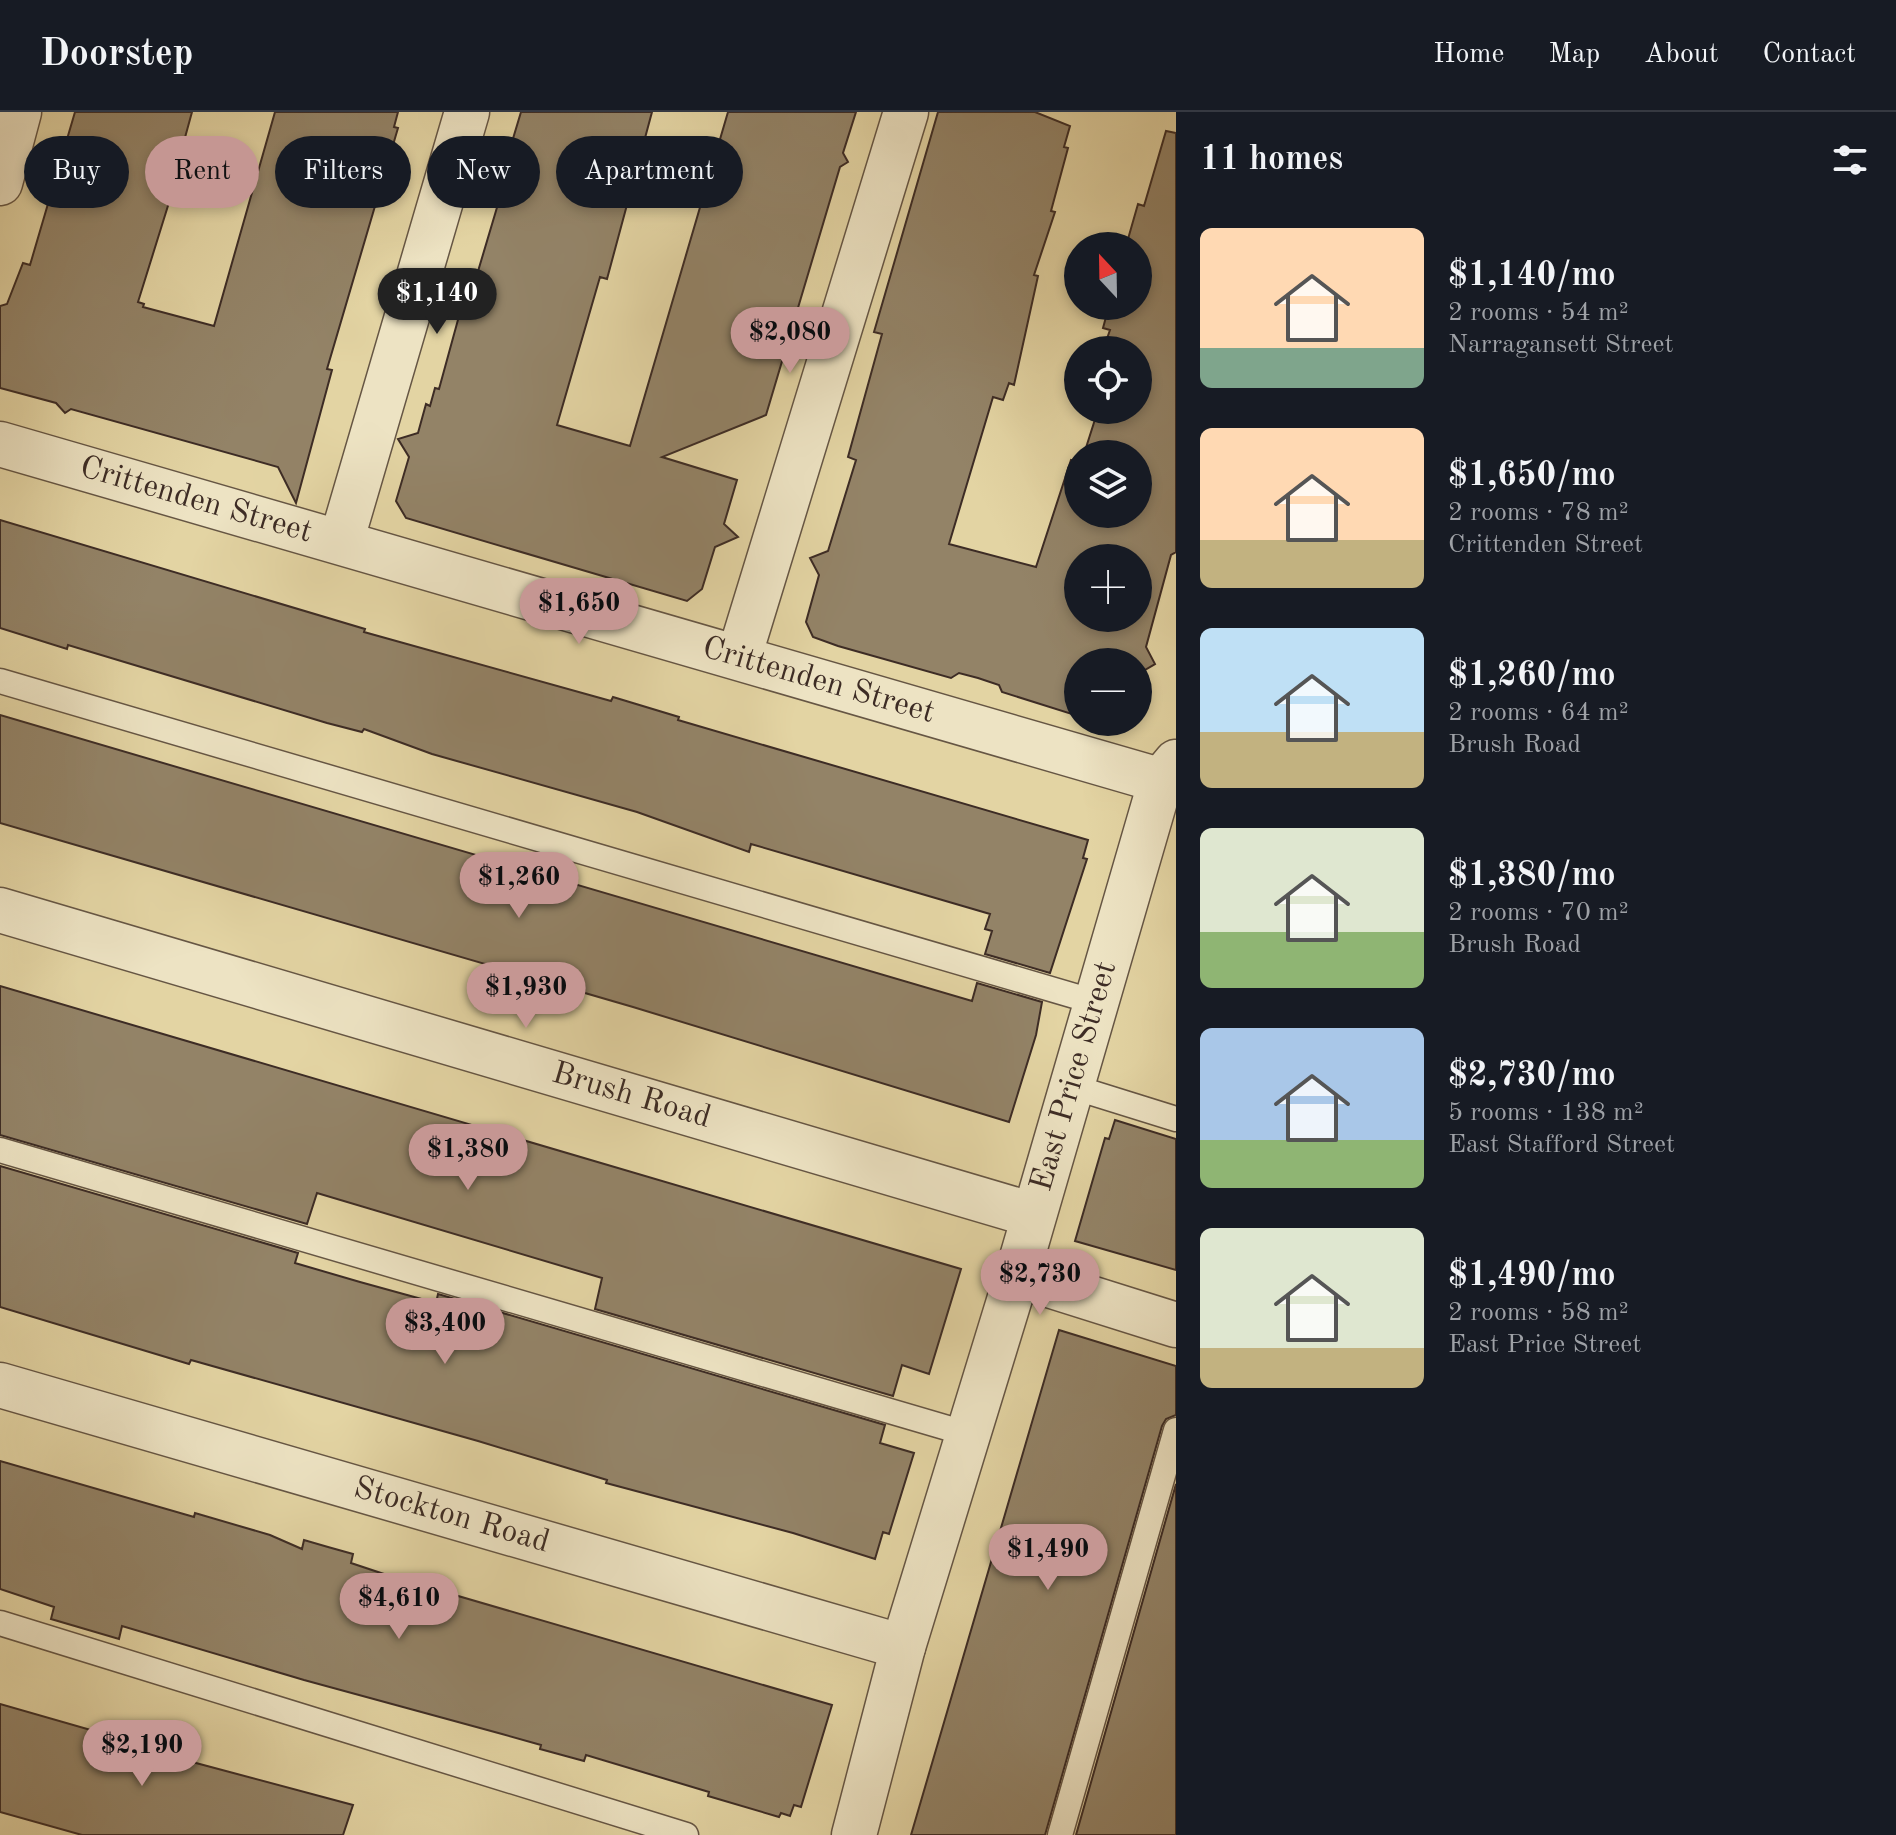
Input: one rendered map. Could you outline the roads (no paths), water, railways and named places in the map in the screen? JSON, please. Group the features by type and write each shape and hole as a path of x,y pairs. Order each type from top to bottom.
{"street":[{"path":"0,183 19,112"},
{"path":"341,542 467,112"},
{"path":"739,657 906,112"},
{"name":"Crittenden Street","path":"0,444 739,657 1171,776"},
{"name":"East Price Street","path":"854,1835 903,1647 1017,1275 1095,1002 1171,776"},
{"name":"Brush Road","path":"0,910 1033,1215"},
{"path":"1017,1275 1176,1325"},
{"name":"Stockton Road","path":"0,1385 903,1647"}],"lane":[{"path":"0,681 1095,1002"},
{"path":"1070,1086 1176,1119"},
{"path":"0,1150 968,1434"},
{"path":"1060,1835 1176,1430"},
{"path":"0,1623 686,1835"}]}
